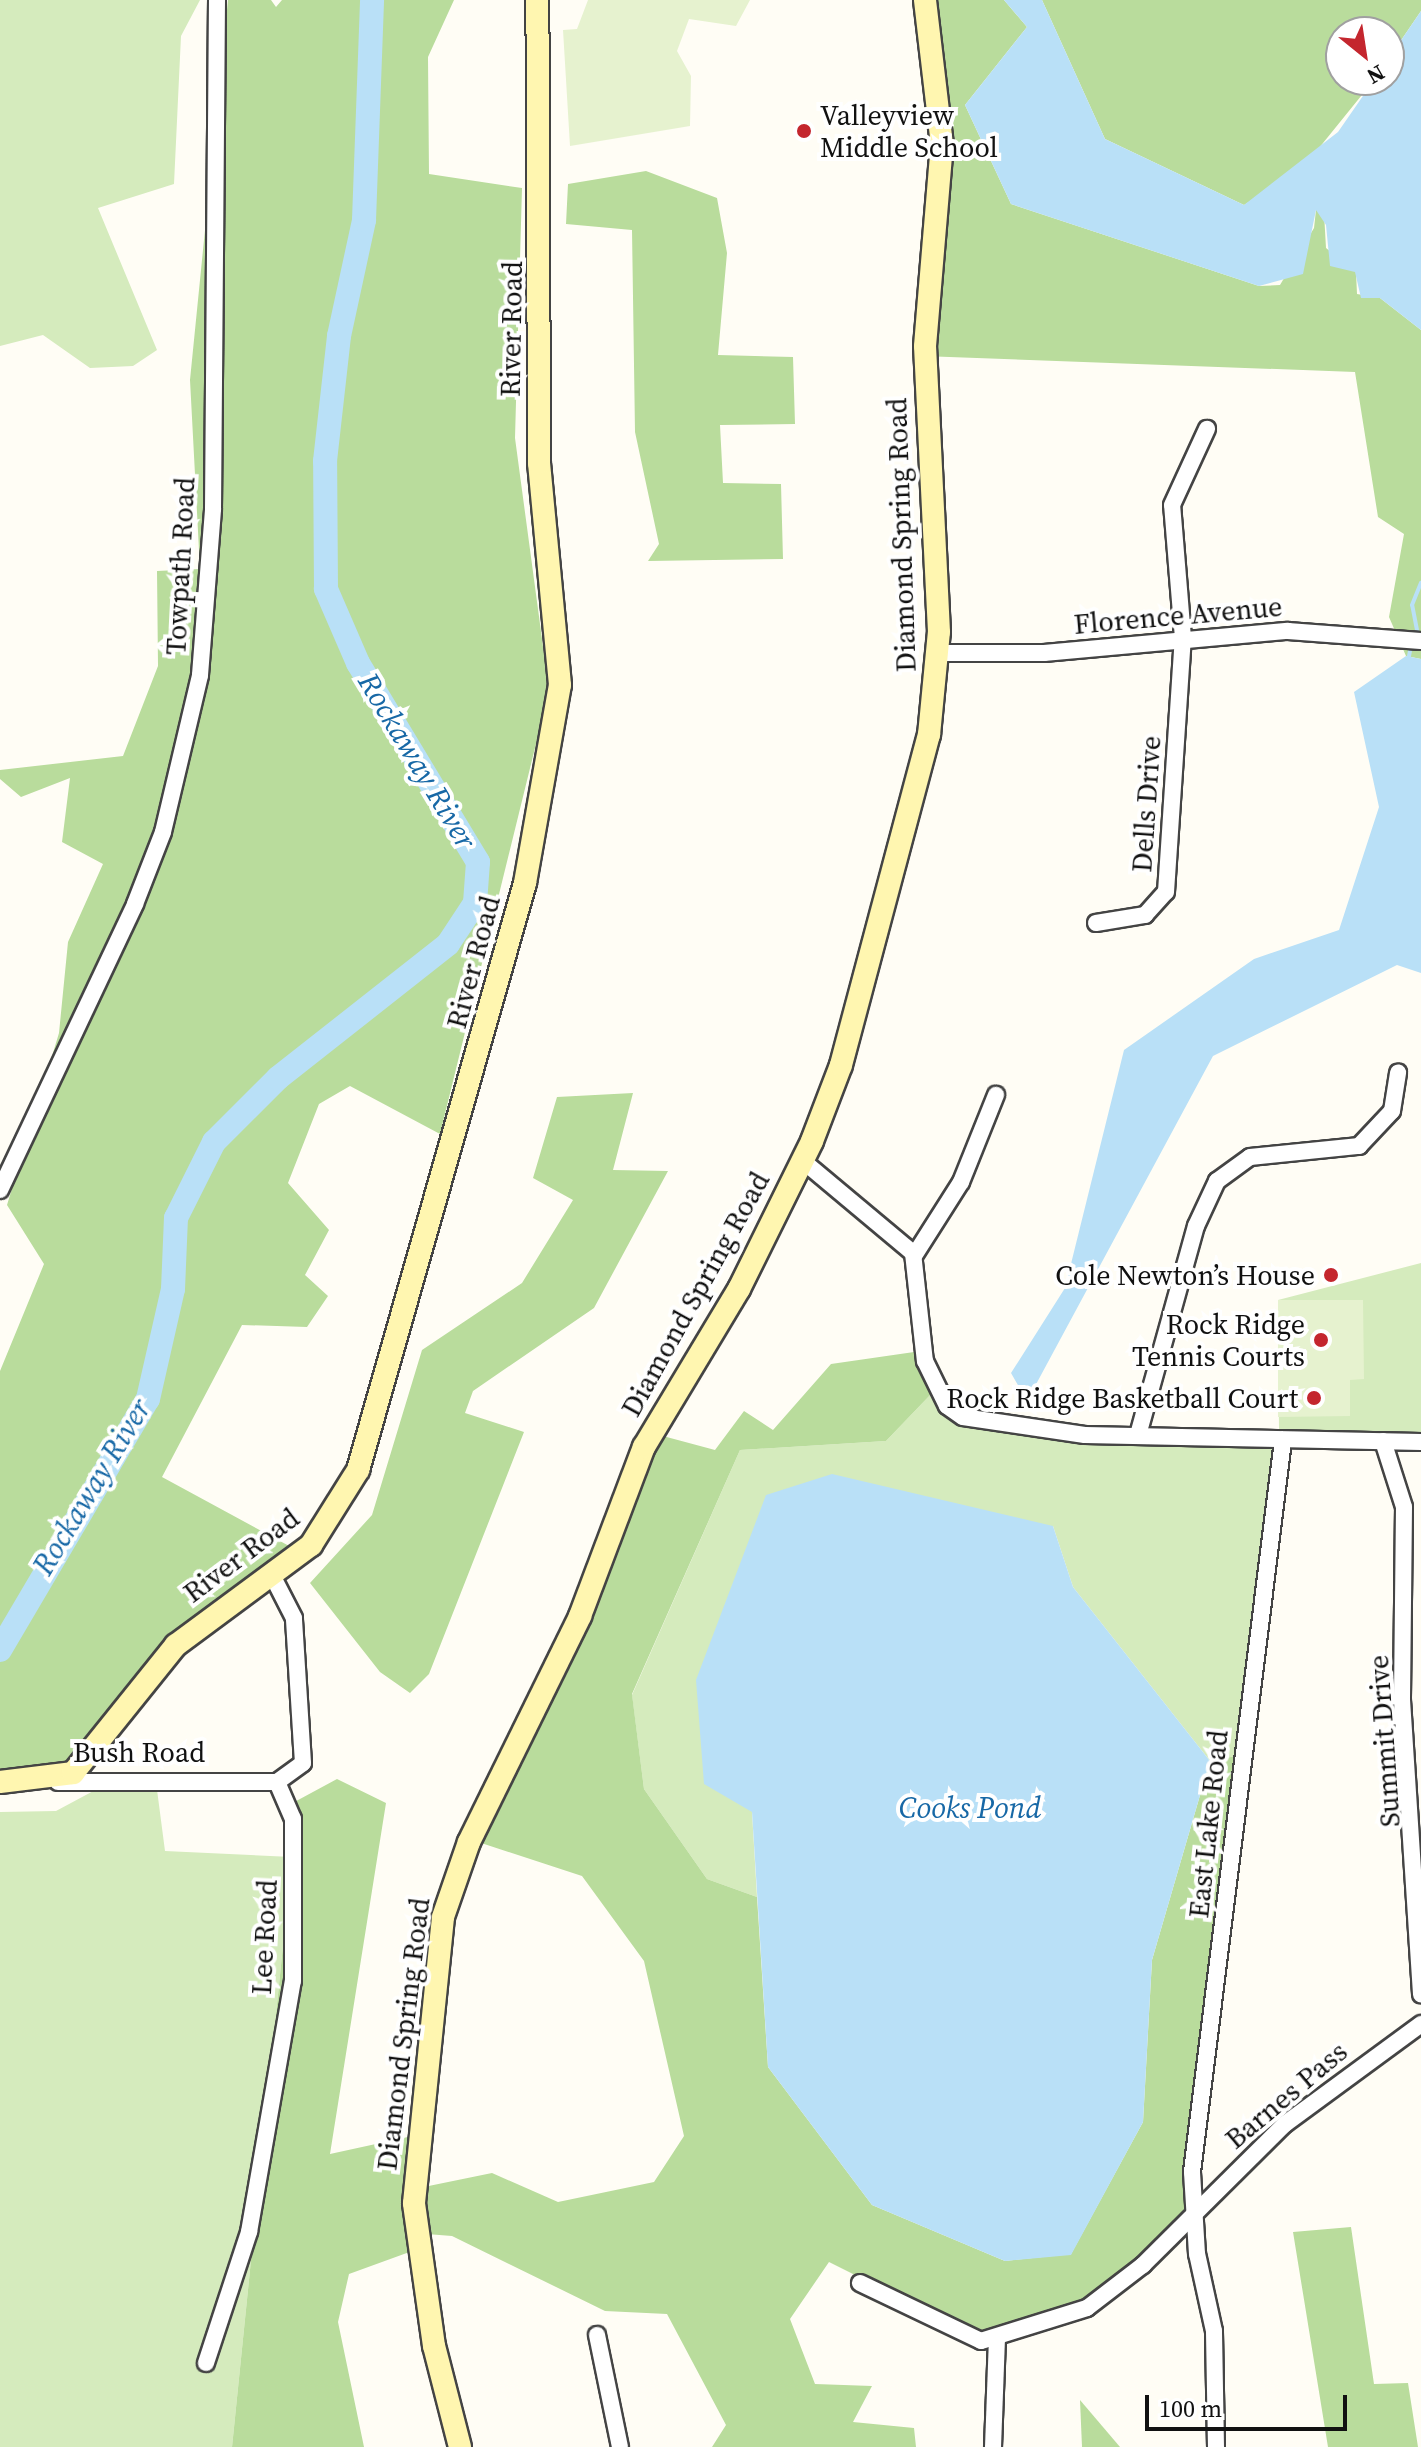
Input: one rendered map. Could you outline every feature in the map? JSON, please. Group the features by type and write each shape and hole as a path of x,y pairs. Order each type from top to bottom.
{"street":[{"name":"Towpath Road","path":"0,1190 73,1045 163,832 202,663 213,509 217,0"},
{"name":"River Road","path":"41,1782 73,1773 95,1754 176,1645 272,1575 336,1514 358,1470 487,1031 547,775 560,654 539,463 537,0"},
{"name":"Diamond Spring Road","path":"460,2447 434,2346 414,2203 443,1917 469,1842 580,1616 653,1427 739,1289 803,1161 858,1006 929,735 938,653 924,392 942,122 925,0"},
{"name":"Dells Drive","path":"1096,923 1145,915 1166,892 1183,638 1172,505 1207,429"},
{"name":"Florence Avenue","path":"938,653 1044,653 1183,638 1288,631 1421,641"},
{"path":"1138,1435 1196,1226 1217,1181 1250,1157 1359,1146 1392,1111 1398,1072"},
{"path":"996,1095 961,1182 914,1256 925,1361 947,1406 990,1425 1138,1435 1421,1442"},
{"path":"803,1161 914,1256"},
{"name":"East Lake Road","path":"1216,2447 1214,2331 1192,2214 1245,1716 1283,1440"},
{"name":"Summit Drive","path":"1383,1441 1404,1507 1402,1700 1421,1994"},
{"path":"272,1575 294,1618 305,1752 303,1763 277,1782"},
{"name":"Bush Road","path":"0,1782 277,1782"},
{"name":"Lee Road","path":"206,2363 249,2232 293,1981 293,1819 277,1782"},
{"name":"Barnes Pass","path":"997,2340 1087,2308 1192,2214 1285,2124 1421,2024"},
{"path":"860,2283 965,2335 997,2340 993,2447"},
{"path":"597,2335 620,2447"}],"green space":[{"path":"0,0 200,0 181,36 174,184 98,208 157,350 133,366 90,368 43,335 0,346"},
{"path":"228,0 271,0 276,7 282,0 454,0 428,57 429,174 522,188 515,438 549,691 440,1134 350,1086 319,1104 288,1183 329,1230 305,1275 328,1296 307,1327 242,1325 162,1477 291,1547 168,1641 71,1762 44,1774 0,1773 0,1371 44,1264 7,1205 59,1033 68,942 103,864 62,842 70,778 21,797 0,779 0,770 123,756 158,666 157,571 200,569 190,380"},
{"path":"588,0 750,0 736,26 689,19 677,51 691,76 690,126 570,146 563,30 577,29"},
{"path":"916,0 1004,0 1027,27 965,105 1011,204 1259,286 1280,285 1314,228 1316,210 1324,213 1326,248 1356,272 1357,294 1380,298 1421,330 1421,659 1406,656 1389,617 1404,534 1378,517 1355,372 922,356 940,115"},
{"path":"1042,0 1421,0 1421,11 1405,34 1405,16 1325,16 1325,96 1361,96 1302,169 1244,205 1105,139"},
{"path":"646,171 717,198 727,253 718,355 793,357 795,424 720,425 723,483 781,484 783,559 648,561 659,544 635,432 632,230 566,224 568,184"},
{"path":"633,1093 613,1170 668,1171 594,1308 473,1391 465,1413 524,1432 429,1674 410,1693 380,1672 310,1583 372,1515 422,1350 522,1283 573,1200 533,1178 557,1097"},
{"path":"1421,1263 1421,1437 1280,1433 1236,1756 1210,1761 1073,1587 1053,1526 752,1812 757,1897 707,1879 644,1789 632,1695 740,1450 886,1441 934,1391 988,1428 1279,1431 1278,1300"},
{"name":"Rock Ridge Tennis Courts","path":"1278,1300 1363,1300 1364,1379 1350,1380 1350,1416 1278,1417"},
{"path":"921,1351 934,1391 886,1441 740,1450 632,1694 644,1789 707,1879 757,1897 768,2067 872,2205 1005,2261 1071,2254 1143,2122 1152,1960 1210,1761 1236,1756 1185,2220 1095,2306 987,2341 829,2262 790,2319 815,2384 872,2386 853,2422 914,2428 916,2447 712,2447 726,2425 667,2314 605,2311 452,2236 414,2233 415,2250 349,2274 338,2322 364,2447 232,2447 292,1857 287,1806 337,1779 386,1803 330,2154 417,2135 414,2189 492,2173 558,2202 654,2182 684,2136 644,1961 582,1876 469,1839 648,1432 715,1450 744,1411 773,1430 831,1364"},
{"path":"112,1781 156,1782 165,1851 292,1857 232,2447 0,2447 0,1812 56,1811"},
{"path":"1351,2227 1374,2384 1408,2383 1418,2447 1328,2447 1293,2232"},
{"path":"1080,2400 1120,2447 1082,2447"}],"water":[{"path":"1004,0 1042,0 1105,139 1244,205 1338,132 1363,96 1405,96 1405,34 1421,11 1421,330 1380,298 1361,298 1355,272 1330,266 1326,225 1316,210 1303,274 1259,286 1011,204 965,105 1027,27"},
{"path":"1406,656 1421,659 1421,973 1397,965 1213,1056 1027,1401 1011,1373 1065,1288 1124,1050 1254,959 1339,930 1379,807 1354,692"},
{"name":"Cooks Pond","path":"832,1474 1053,1526 1073,1587 1210,1761 1152,1960 1143,2122 1071,2255 1005,2261 872,2205 768,2067 752,1812 704,1784 696,1680 766,1495"}],"waterway":[{"name":"Rockaway River","path":"0,1650 148,1399 173,1289 176,1218 214,1142 278,1078 448,944 475,903 478,862 358,663 326,589 325,461 339,336 364,220 372,0"},
{"path":"1417,630 1412,605 1421,583"},
{"path":"1409,656 1410,651"}],"place":[{"name":"Valleyview Middle School","path":"804,131"},
{"name":"Cole Newton’s House","path":"1331,1275"},
{"name":"Rock Ridge Tennis Courts","path":"1321,1340"},
{"name":"Rock Ridge Basketball Court","path":"1314,1398"}]}
